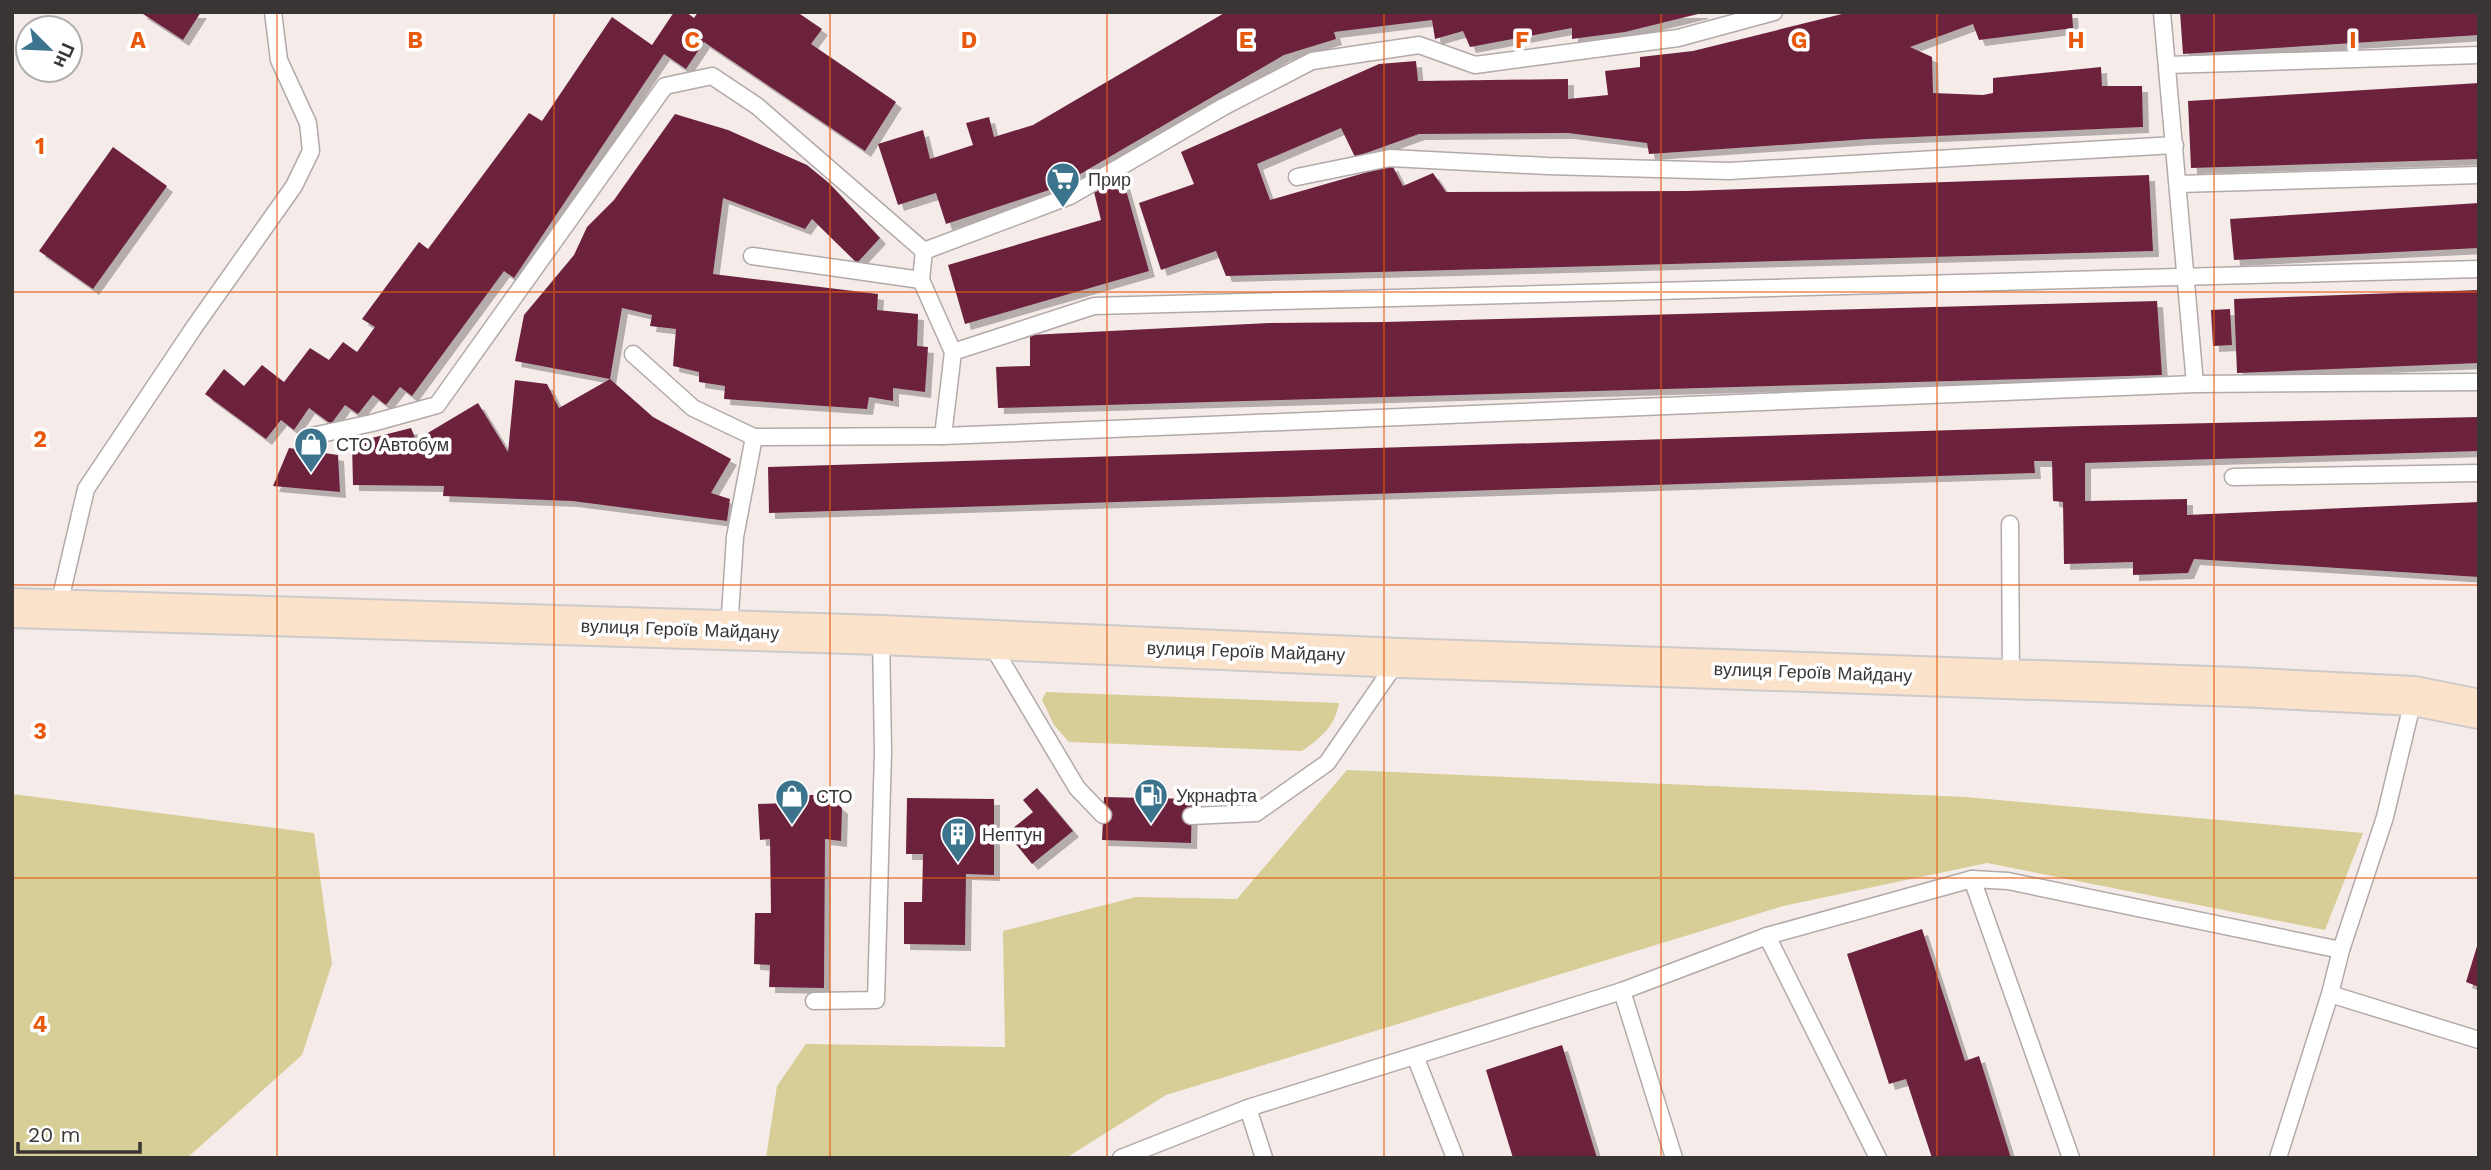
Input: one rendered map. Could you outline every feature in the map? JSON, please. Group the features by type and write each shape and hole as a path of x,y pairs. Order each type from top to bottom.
{"main road":[{"name":"вулиця Героїв Майдану","path":"12,608 881,635 1399,658 2011,679 2414,696 2479,709"}],"lane":[{"path":"58,609 86,489 195,326 294,186 311,151 308,123 279,60 273,12"},
{"path":"924,251 1070,196 1223,107 1312,61 1419,45 1475,65 1678,38 1774,12"},
{"path":"2162,12 2195,384"},
{"path":"2167,65 2479,55"},
{"path":"312,436 437,405 665,86 712,76 757,106 924,251"},
{"path":"1297,177 1390,158 1729,171 2175,145"},
{"path":"2179,184 2479,175"},
{"path":"924,251 921,280 953,352 943,436"},
{"path":"752,256 921,280"},
{"path":"953,352 1094,306 2479,269"},
{"path":"633,354 693,408 754,438 943,436 2195,384 2479,382"},
{"path":"729,631 735,537 754,438"},
{"path":"2233,477 2479,473"},
{"path":"2010,524 2011,679"},
{"path":"814,1001 876,1000 883,752 881,635"},
{"path":"989,640 1077,788 1103,815"},
{"path":"1191,816 1256,813 1327,764 1399,658"},
{"path":"2278,1158 2385,817 2414,696"},
{"path":"1121,1158 1248,1108 1622,991 1767,936 1972,878 2008,881 2342,950"},
{"path":"1972,878 2071,1158"},
{"path":"1767,936 1878,1158"},
{"path":"1622,991 1674,1158"},
{"path":"2330,994 2479,1040"},
{"path":"1415,1056 1455,1158"},
{"path":"1248,1108 1264,1158"}],"shaded area":[{"path":"1046,692 1339,703 1330,725 1302,751 1069,742 1054,725 1042,700"},
{"path":"1347,770 1966,797 2363,833 2325,930 1987,863 1783,906 1166,1095 1066,1158 766,1158 777,1086 806,1044 1005,1047 1003,931 1136,897 1237,899"},
{"path":"12,794 314,833 332,964 302,1055 187,1158 12,1158"}],"building":[{"path":"140,12 201,12 183,40"},
{"path":"674,12 686,12 694,18 698,12 797,12 822,29 811,44 896,102 865,151 704,42 686,69 664,54 514,278 504,271 412,396 400,387 386,405 373,395 358,414 345,405 331,424 309,408 294,430 281,420 266,439 205,394 224,369 244,386 262,365 284,382 310,348 329,360 343,342 357,352 375,327 362,319 419,242 428,249 529,113 542,121 612,17 652,45"},
{"path":"1226,12 1702,13 1625,32 1572,39 1572,28 1470,47 1463,31 1435,39 1432,20 1334,32 1336,39 1284,55 1058,187 946,224 936,193 898,205 878,144 923,130 930,159 973,145 966,123 989,117 994,137 1033,125"},
{"path":"1850,12 2072,12 2073,28 1979,40 1973,24 1910,47 1932,57 1933,93 1983,95 1993,93 1993,78 2101,67 2102,86 2142,86 2143,127 1868,139 1649,154 1647,143 1568,133 1419,134 1355,157 1341,128 1257,164 1270,200 1392,165 1403,186 1433,173 1446,192 1687,191 2149,175 2153,251 1226,276 1216,251 1161,270 1139,203 1194,184 1181,152 1379,64 1416,61 1418,81 1568,79 1568,99 1608,95 1605,71 1640,67 1640,57 1693,51"},
{"path":"2180,12 2479,12 2479,35 2183,54"},
{"path":"2479,83 2479,159 2191,168 2188,101"},
{"path":"675,114 728,130 807,165 829,183 880,238 857,263 812,219 805,229 723,198 713,274 878,294 877,310 918,314 917,346 928,347 925,392 893,388 893,401 869,397 867,409 724,399 725,386 699,382 699,372 673,366 676,329 650,326 652,315 622,308 610,379 515,361 524,315 574,255 587,227 614,200"},
{"path":"113,147 167,186 93,289 39,251"},
{"path":"1124,183 1149,271 965,324 948,265 1101,220 1094,192"},
{"path":"2479,203 2479,248 2234,260 2230,219"},
{"path":"2479,290 2479,363 2237,373 2234,299"},
{"path":"2157,301 2162,375 998,408 996,367 1030,366 1030,335 1269,323"},
{"path":"2230,309 2232,345 2213,346 2211,310"},
{"path":"610,379 653,417 731,459 711,493 730,499 727,521 572,501 443,496 444,486 353,485 352,443 411,428 416,440 478,403 508,452 515,380 547,384 559,408"},
{"path":"2479,417 2479,451 2085,463 2085,501 2187,499 2187,515 2479,502 2479,577 2194,559 2188,573 2133,575 2133,562 2064,564 2063,502 2053,501 2052,461 2034,461 2035,473 769,513 768,467 2083,426"},
{"path":"289,448 338,455 340,492 273,486"},
{"path":"1037,788 1073,831 1032,864 1007,833 1033,812 1023,800"},
{"path":"801,795 826,795 842,808 841,841 825,839 824,988 769,987 770,965 754,964 755,913 771,913 770,839 760,840 758,804 791,803"},
{"path":"1104,797 1192,799 1191,843 1102,840"},
{"name":"Нептун","path":"907,798 994,799 994,875 966,874 965,945 904,944 904,902 922,902 923,854 906,854"},
{"path":"1922,929 1965,1061 1979,1056 2011,1158 1932,1158 1906,1079 1889,1084 1847,954"},
{"path":"2479,943 2479,987 2466,982"},
{"path":"1562,1045 1597,1158 1513,1158 1486,1070"}],"place":[{"name":"Прир","path":"1063,209"},
{"name":"СТО Автобум","path":"311,474"},
{"name":"Укрнафта","path":"1151,825"},
{"name":"СТО","path":"792,826"},
{"name":"Нептун","path":"958,864"}]}
